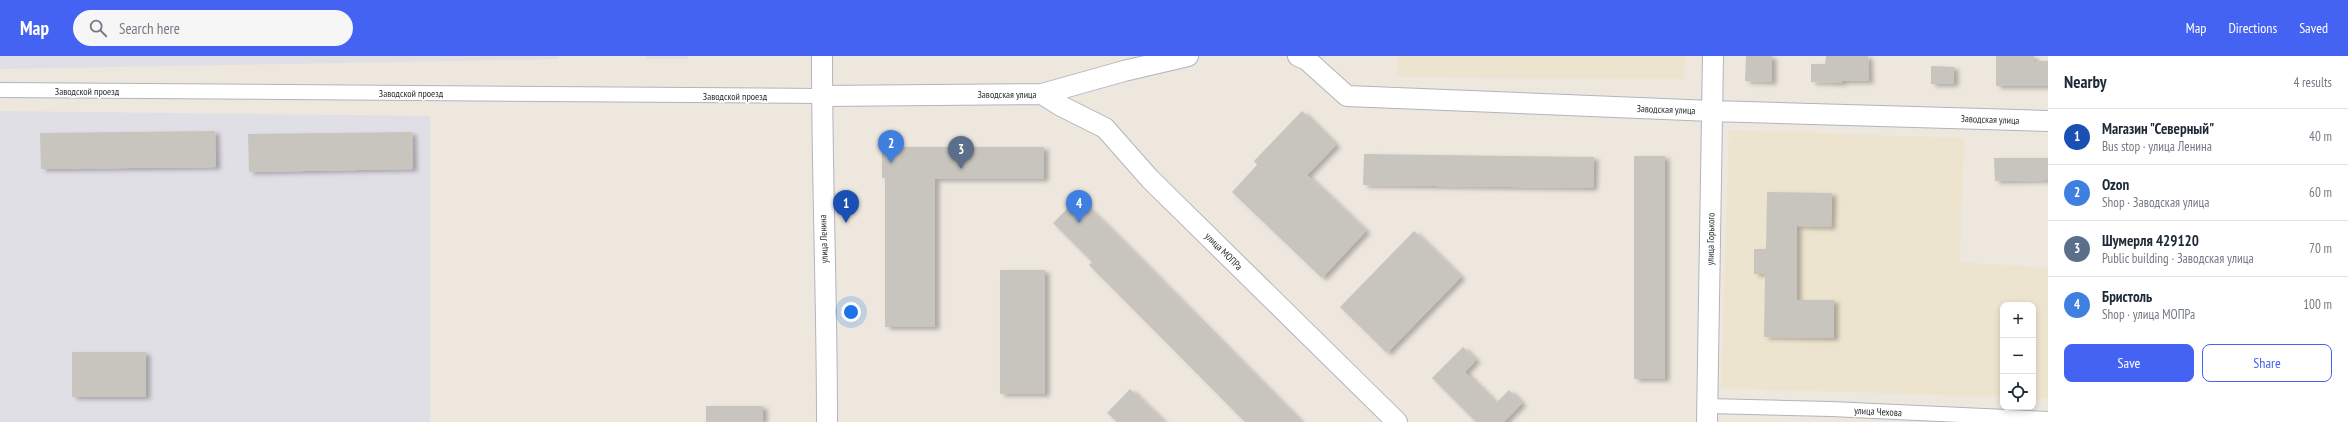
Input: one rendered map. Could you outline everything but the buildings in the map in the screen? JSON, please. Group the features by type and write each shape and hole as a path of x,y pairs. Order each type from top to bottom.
{"street":[{"name":"улица Ленина","path":"822,56 827,422"},
{"name":"Заводская улица","path":"822,96 1042,94 1124,71 1188,56"},
{"name":"Заводская улица","path":"1298,56 1307,60 1347,96 1712,111 2048,121"},
{"name":"улица Горького","path":"1708,414 1713,56"},
{"name":"Заводской проезд","path":"0,90 822,96"},
{"name":"улица МОПРа","path":"1042,94 1061,106 1105,128 1150,179 1397,422"},
{"name":"улица Чехова","path":"1708,414 1830,409 2048,419"}],"shaded area":[{"path":"0,56 559,56 559,59 0,69"},
{"path":"646,56 688,56 688,59 646,59"},
{"path":"1398,56 1685,56 1684,79 1397,77"},
{"path":"0,111 430,116 430,422 0,422"},
{"path":"1729,130 1964,138 1960,262 2048,268 2048,399 2036,398 2036,302 2000,302 2000,397 1721,388"}],"place":[{"name":"Ozon","path":"891,163"},
{"name":"Шумерля 429120","path":"961,169"},
{"name":"Магазин \"Северный\"","path":"846,223"},
{"name":"Бристоль","path":"1079,223"}]}
